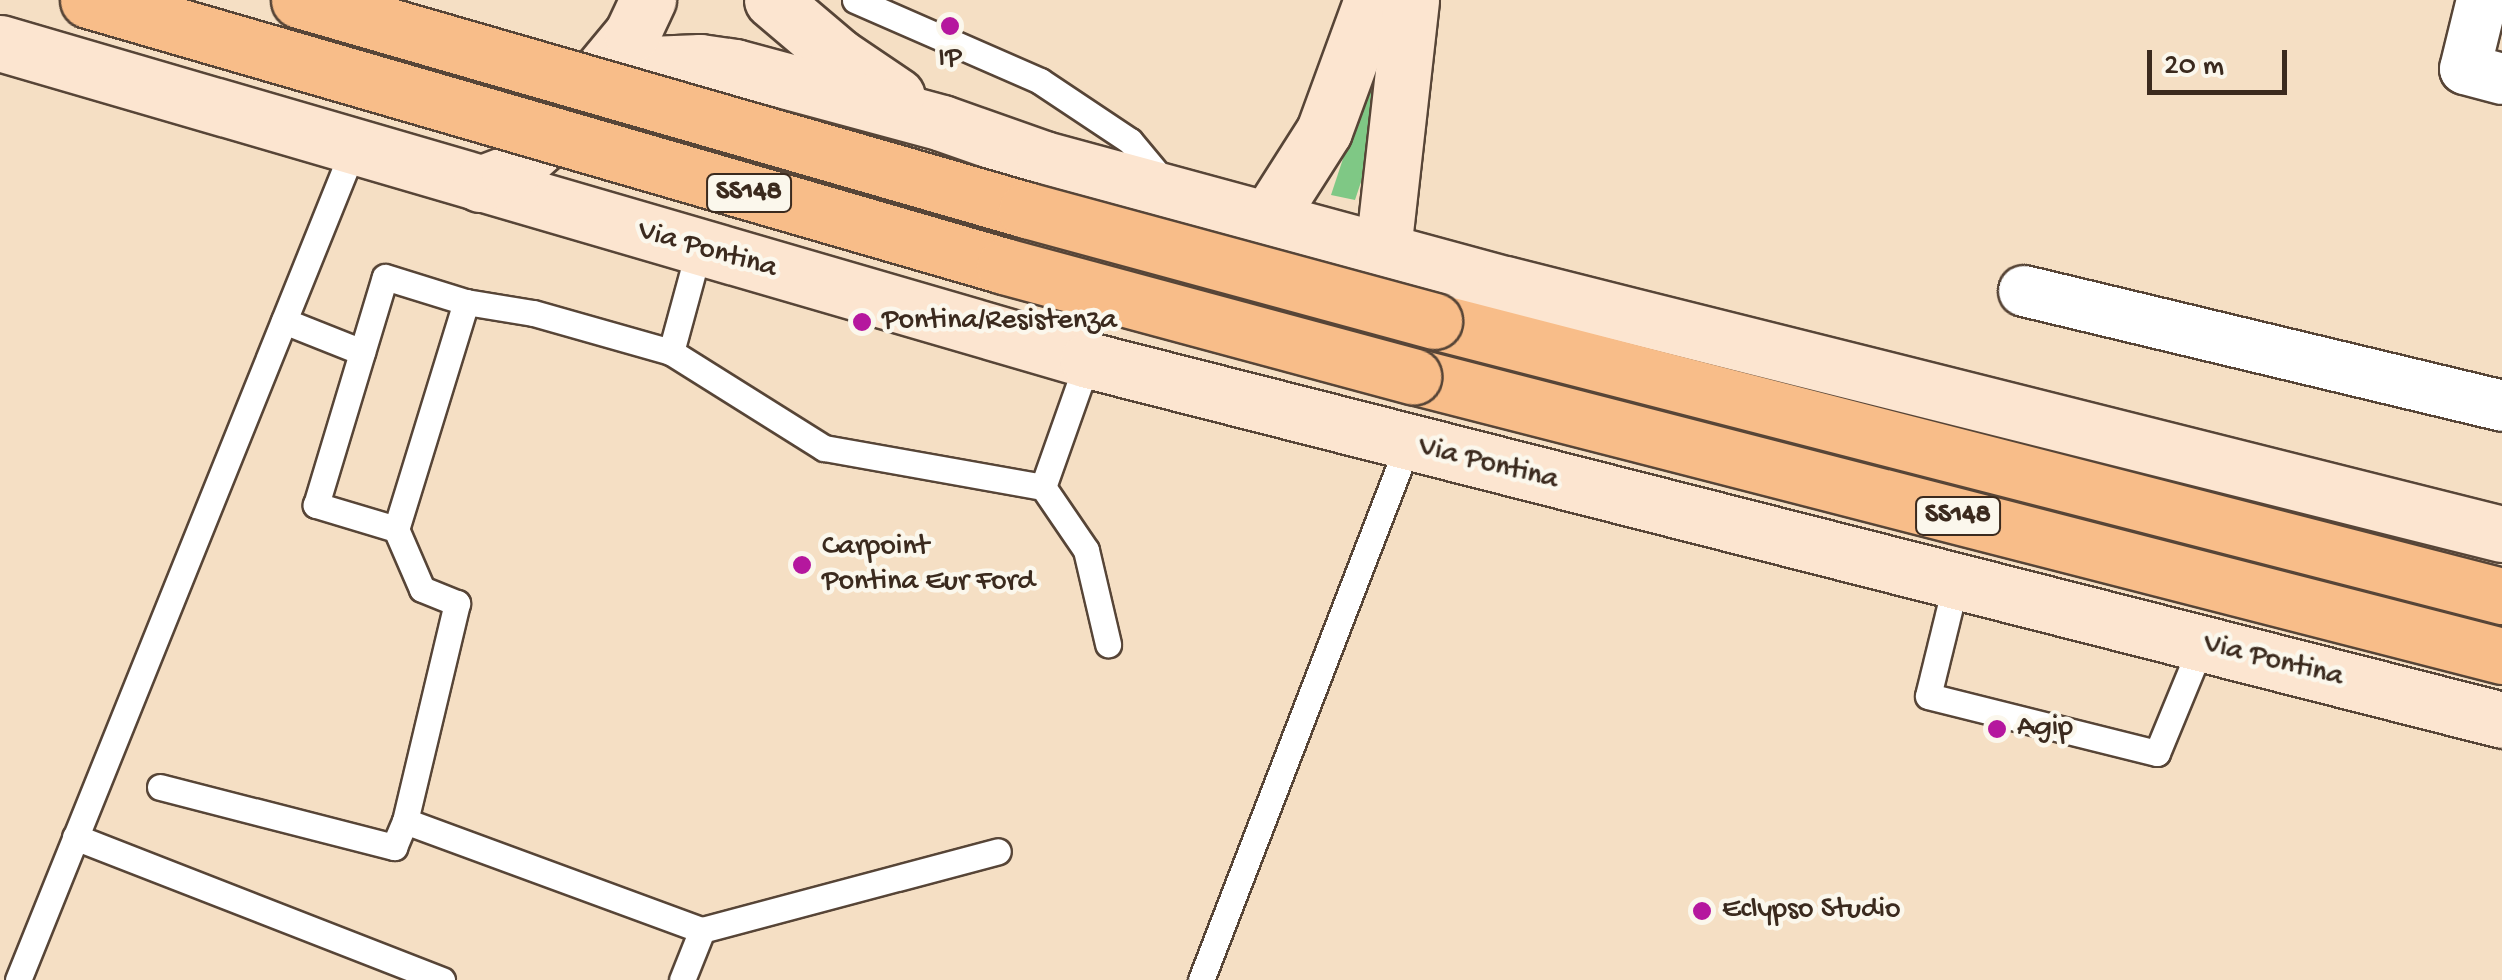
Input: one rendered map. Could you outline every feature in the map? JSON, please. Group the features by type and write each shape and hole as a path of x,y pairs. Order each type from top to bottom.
{"highway":[{"name":"Via Pontina","path":"88,0 947,250 1413,376 2502,656"},
{"name":"SS148","path":"298,0 1026,210 1434,321 2502,596"}],"street":[{"path":"202,0 271,124"},
{"path":"480,184 522,162 632,34 648,0"},
{"path":"772,0 838,56 942,123"},
{"path":"1268,219 1324,132 1372,0"},
{"path":"1383,250 1411,0"},
{"path":"2482,0 2465,70 2502,79"},
{"name":"Via Pontina","path":"0,43 699,250 1088,360 2502,720"},
{"path":"579,98 650,64 715,64 942,123 1044,159 1383,250 2502,534"},
{"path":"579,98 562,170 576,202 592,217"},
{"path":"2024,291 2502,406"}],"lane":[{"path":"855,0 1040,81 1130,141 1175,195"},
{"path":"18,980 354,148"},
{"path":"671,352 699,250"},
{"path":"396,529 316,504 385,277 466,302 532,313 671,352 824,448 1043,487 1086,550 1108,644"},
{"path":"160,787 394,847 406,822 458,603 422,589 396,529 466,302"},
{"path":"284,321 362,352"},
{"path":"1043,487 1088,360"},
{"path":"1201,980 1408,444"},
{"path":"1956,582 1928,696 2157,754 2202,644"},
{"path":"406,822 702,930 998,850"},
{"path":"74,837 442,980"},
{"path":"682,980 702,930"}],"green space":[{"path":"1377,68 1365,170 1355,200 1331,195 1372,71"}],"place":[{"name":"IP","path":"950,26"},
{"name":"Pontina/Resistenza","path":"862,322"},
{"name":"Carpoint Pontina Eur Ford","path":"802,565"},
{"name":"Agip","path":"1997,729"},
{"name":"Eclypso Studio","path":"1702,911"}]}
